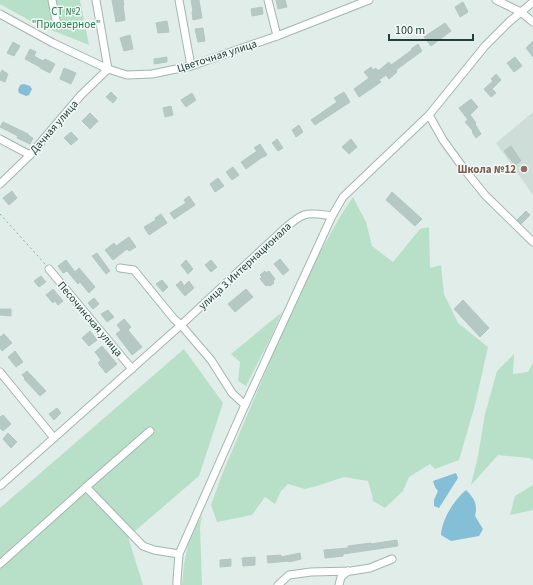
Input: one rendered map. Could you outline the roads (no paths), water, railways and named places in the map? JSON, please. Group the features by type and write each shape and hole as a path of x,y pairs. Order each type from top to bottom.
{"street":[{"path":"52,0 57,25"},
{"path":"96,0 108,69"},
{"path":"179,0 191,66"},
{"path":"268,0 277,36"},
{"name":"Цветочная улица","path":"0,14 54,44 108,69 127,75 152,74 191,66 277,36 370,0"},
{"path":"496,0 522,12 533,22"},
{"path":"177,585 179,554 245,405 332,216 343,197 429,115 485,46 509,22 533,2"},
{"name":"Дачная улица","path":"0,184 30,155 82,95 108,69"},
{"path":"429,115 443,140 484,195 533,242"},
{"path":"0,139 30,155"},
{"name":"улица 3 Интернационала","path":"0,486 181,325 294,221 304,215 318,214 332,216"},
{"path":"120,268 134,270 174,319 211,360 232,393 245,405"},
{"name":"Песочинская улица","path":"49,269 132,369"},
{"path":"0,372 54,438"},
{"path":"0,564 150,430"},
{"path":"86,487 143,546 154,550 179,554"},
{"path":"278,585 289,575 370,568 392,559"},
{"path":"339,585 342,577 348,571"}],"water":[{"path":"24,84 30,86 32,89 29,95 26,96 19,93 18,90 20,85"},
{"path":"456,473 458,478 439,508 434,506 434,500 438,491 433,481"},
{"path":"466,490 475,502 475,516 483,529 479,536 451,541 441,535 442,529 446,516 453,504"}],"place":[{"name":"Школа №12","path":"524,169"}],"park label":[{"name":"СТ №2 \"Приозерное\"","path":"66,17"}]}
